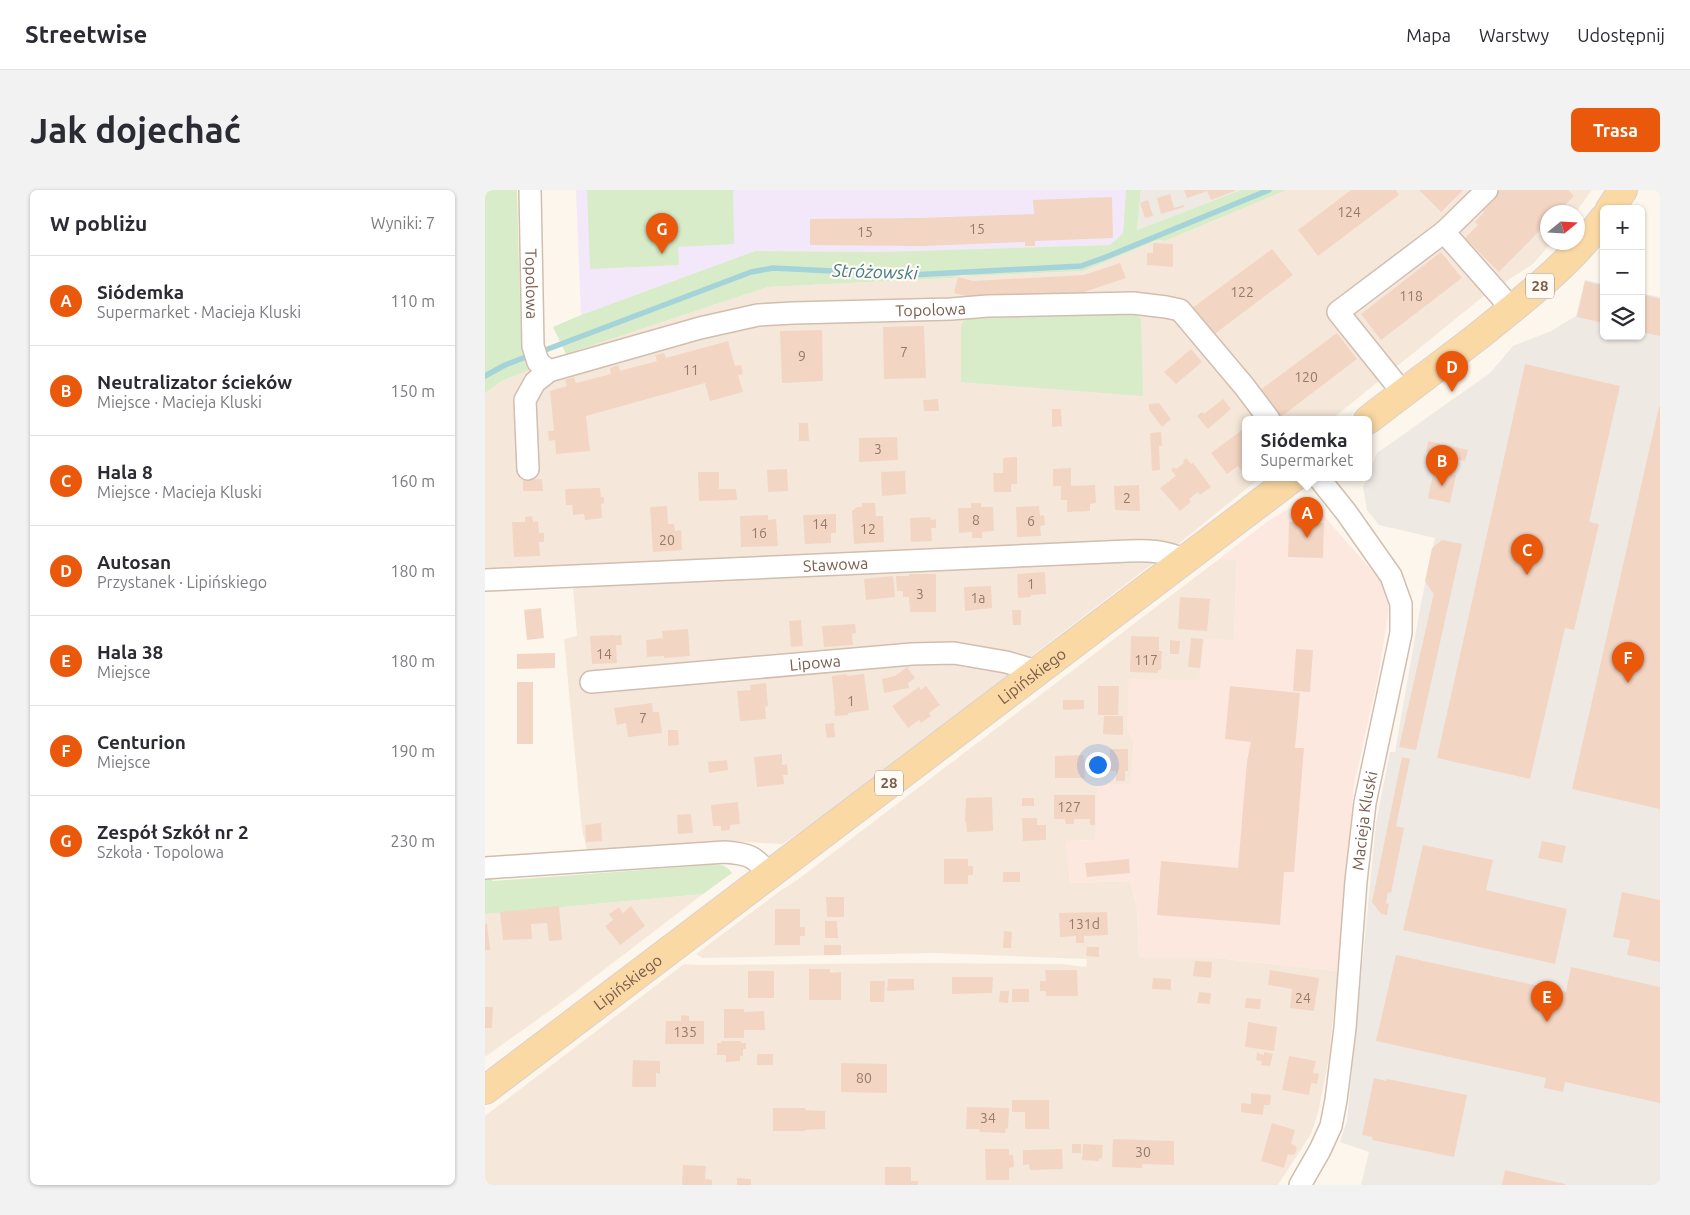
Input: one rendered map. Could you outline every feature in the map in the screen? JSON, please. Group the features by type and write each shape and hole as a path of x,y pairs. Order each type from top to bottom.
{"main road":[{"path":"1613,205 1623,190"},
{"name":"28","path":"1372,417 1512,310 1565,262 1600,224"},
{"name":"Lipińskiego","path":"485,1090 1288,481"}],"street":[{"name":"Topolowa","path":"528,469 525,400 535,382 540,360 530,190"},
{"path":"1403,393 1338,312 1444,232 1487,190"},
{"path":"1444,232 1512,310"},
{"name":"Topolowa","path":"540,360 758,315 951,309 989,306 1133,303 1179,310 1244,386 1267,416"},
{"name":"Macieja Kluski","path":"1300,1185 1331,1126 1336,1100 1345,1028 1356,881 1365,803 1401,633 1401,604 1391,576 1346,512 1321,481"},
{"name":"Stawowa","path":"485,580 1155,550 1173,554 1185,560"},
{"name":"Lipowa","path":"591,682 920,654 954,653 1006,662 1037,671"},
{"path":"485,868 725,852 741,853 754,858 770,874"}],"shaded area":[{"path":"576,190 1126,190 1123,233 1110,245 878,252 755,251 581,315"},
{"path":"1141,190 1241,190 1137,230"},
{"path":"1287,190 1592,190 1581,205 1540,205 1540,250 1545,250 1533,264 1485,295 1336,416 1242,416 1242,481 1256,481 1177,545 1028,659 870,784 783,844 726,841 587,851 582,830 564,639 577,636 573,587 485,573 485,393 502,381 566,354 768,287 952,278 962,275 1083,271 1158,240 1165,241"},
{"path":"1585,280 1600,283 1600,340 1645,340 1645,294 1660,297 1660,1185 1361,1185 1369,1152 1340,1142 1347,1121 1376,823 1390,752 1395,752 1421,603 1435,538 1379,525 1367,510 1363,487 1365,481 1372,481 1372,465 1377,453 1490,373 1513,346 1551,331 1576,316"},
{"path":"1308,498 1383,583 1389,609 1378,677 1354,785 1338,971 1216,958 1139,958 1137,907 1130,881 1070,883 1066,841 1095,840 1097,786 1131,783 1134,743 1127,728 1129,679 1199,680 1205,639 1234,640 1237,560 1219,559 1268,521"},
{"path":"1219,559 1237,559 1234,640 1199,680 1127,728 1134,743 1131,783 1096,840 1066,841 1070,883 1130,881 1137,907 1139,958 1216,958 1338,971 1329,1058 1318,1113 1311,1134 1278,1185 485,1185 485,1116 684,964 1061,964 1086,967 1087,959 935,953 702,958 696,954 797,880"},
{"path":"703,894 559,1004 485,1057 485,914"}],"green space":[{"path":"485,190 517,190 521,337 529,370 502,381 485,393"},
{"path":"587,190 733,190 734,244 678,247 679,265 590,269"},
{"path":"1126,190 1141,190 1137,230 1241,190 1287,190 1165,241 1158,240 1083,271 962,275 952,278 768,287 566,354 553,327 755,251 878,252 1110,245 1123,233"},
{"path":"1134,314 1141,319 1143,396 961,382 961,325 965,319"},
{"path":"708,865 724,866 732,873 703,894 485,914 485,874 493,881"}],"building":[{"path":"1184,190 1237,190 1211,200 1207,191 1187,198"},
{"path":"1351,190 1396,190 1399,195 1318,256 1298,230"},
{"path":"1419,190 1463,190 1441,212"},
{"path":"1499,190 1568,190 1574,196 1565,205 1540,205 1540,230 1499,272 1465,238 1478,225 1475,222 1484,212 1481,208"},
{"path":"1170,194 1174,208 1184,205 1184,207 1161,214 1157,198"},
{"path":"1112,197 1113,238 1035,241 1035,246 1025,246 1025,242 921,246 810,245 810,219 1034,214 1033,200"},
{"path":"1148,200 1153,216 1145,218 1140,203"},
{"path":"1153,243 1173,244 1173,267 1147,265 1147,253 1153,253"},
{"path":"1272,249 1293,275 1212,336 1191,309"},
{"path":"1441,252 1462,278 1381,340 1361,314"},
{"path":"1120,263 1126,278 1084,292 974,298 954,293 958,277 973,281 1084,275"},
{"path":"1585,281 1600,285 1600,322 1577,317"},
{"path":"1645,295 1660,299 1660,336 1645,333"},
{"path":"924,326 926,378 884,379 883,327"},
{"path":"822,330 823,381 782,383 780,331"},
{"path":"1337,333 1357,359 1282,416 1275,416 1255,394"},
{"path":"728,341 735,366 741,365 743,374 738,375 743,392 710,401 705,383 586,416 590,451 556,454 555,440 549,441 548,431 554,431 550,391 567,386 565,380 574,377 576,383 611,374 610,368 618,365 620,371 657,361 655,355 664,353 666,358"},
{"path":"1191,349 1202,362 1176,384 1164,372"},
{"path":"1525,364 1620,386 1589,522 1599,524 1574,630 1565,628 1530,779 1437,758"},
{"path":"938,399 939,411 924,411 923,400"},
{"path":"1223,399 1231,409 1208,429 1197,416 1202,412 1204,414"},
{"path":"1159,403 1171,419 1162,427 1149,410 1149,404"},
{"path":"1660,407 1660,809 1572,789"},
{"path":"1052,409 1061,409 1062,426 1052,427"},
{"path":"799,423 808,423 809,441 799,441"},
{"path":"1242,430 1242,469 1238,466 1227,474 1211,453"},
{"path":"1161,432 1162,446 1159,446 1160,470 1152,471 1150,433"},
{"path":"897,437 898,460 859,462 859,438"},
{"path":"1428,441 1468,450 1465,461 1426,452"},
{"path":"1017,457 1017,484 1011,484 1011,492 994,492 993,473 1003,473 1003,458"},
{"path":"1186,458 1191,464 1193,463 1211,487 1200,495 1198,492 1189,499 1191,502 1180,511 1160,488 1176,476 1171,470 1184,463 1183,461"},
{"path":"1071,468 1071,486 1095,485 1096,503 1090,504 1090,511 1067,512 1067,500 1061,500 1061,486 1053,486 1053,469"},
{"path":"787,469 788,491 768,492 767,470"},
{"path":"1434,470 1456,475 1450,503 1428,498"},
{"path":"905,471 906,494 882,496 881,472"},
{"path":"698,472 719,472 719,489 736,489 737,500 699,501"},
{"path":"542,479 543,491 523,491 523,480"},
{"path":"1139,485 1140,511 1115,510 1114,486"},
{"path":"600,488 601,497 604,497 604,503 601,504 602,518 585,520 584,514 573,515 572,505 566,505 565,489"},
{"path":"862,503 875,503 876,516 883,516 884,542 854,544 852,511 857,507 862,507"},
{"path":"971,503 981,503 981,507 993,507 994,531 982,532 982,538 972,538 972,532 959,533 958,508 971,508"},
{"path":"667,506 668,524 674,524 675,531 681,530 682,550 653,552 650,507"},
{"path":"1039,506 1040,516 1044,515 1045,525 1040,526 1041,536 1017,537 1016,507"},
{"path":"836,514 836,533 831,533 831,543 805,544 803,515"},
{"path":"768,515 768,520 776,519 778,546 741,547 740,516"},
{"path":"532,516 533,522 538,521 539,533 544,533 544,542 539,542 540,556 514,557 512,522 525,522 525,517"},
{"path":"930,517 931,520 936,519 936,528 931,528 932,541 911,542 910,518"},
{"path":"1289,522 1324,523 1323,558 1288,557"},
{"path":"1442,540 1462,544 1416,750 1399,747 1434,593 1425,581 1432,548"},
{"path":"1045,572 1046,594 1018,598 1017,574"},
{"path":"909,574 936,574 936,612 910,612 909,597 903,597 903,591 897,591 896,576 909,576"},
{"path":"893,576 895,597 866,600 864,579"},
{"path":"991,586 992,608 965,611 964,587"},
{"path":"1180,597 1210,599 1207,631 1178,629"},
{"path":"541,608 544,638 527,640 524,610"},
{"path":"1012,610 1021,610 1021,625 1013,625"},
{"path":"801,620 803,646 791,647 789,621"},
{"path":"855,624 856,633 852,634 853,645 824,647 822,626"},
{"path":"688,629 690,656 647,657 646,640 663,638 662,631"},
{"path":"621,635 622,645 616,645 617,663 592,664 590,636"},
{"path":"1131,636 1159,637 1159,651 1162,651 1161,670 1158,670 1158,673 1130,672"},
{"path":"1191,638 1203,639 1200,668 1188,667"},
{"path":"1170,640 1180,641 1179,654 1170,654"},
{"path":"1296,649 1313,650 1310,692 1293,691"},
{"path":"555,653 555,668 517,669 517,654"},
{"path":"907,667 915,678 908,683 909,688 884,693 882,679 895,676"},
{"path":"847,674 847,676 864,674 869,710 835,716 832,676"},
{"path":"517,682 533,682 533,744 517,744"},
{"path":"766,683 768,706 765,707 766,719 740,721 737,691 751,690 750,685"},
{"path":"926,686 940,705 929,713 931,716 921,723 919,720 908,728 892,706 919,687 921,690"},
{"path":"1098,686 1119,686 1118,715 1098,715"},
{"path":"1230,686 1300,693 1295,748 1304,748 1294,872 1284,872 1280,925 1157,915 1161,861 1238,868 1247,761 1251,742 1225,739"},
{"path":"1063,700 1084,700 1084,709 1063,710"},
{"path":"652,703 653,712 659,712 662,733 628,737 626,723 617,725 614,708"},
{"path":"1104,716 1123,716 1123,735 1103,734"},
{"path":"834,723 835,737 827,738 825,724"},
{"path":"668,730 678,730 679,745 668,746"},
{"path":"1110,749 1128,749 1128,771 1125,771 1125,781 1116,781 1116,771 1110,771"},
{"path":"782,754 782,765 787,764 788,775 783,775 784,784 757,787 754,757"},
{"path":"1084,755 1085,778 1055,778 1055,756"},
{"path":"1402,757 1410,759 1396,826 1404,828 1391,893 1388,892 1386,903 1389,904 1387,915 1381,914 1372,902"},
{"path":"727,760 728,770 709,773 708,762"},
{"path":"1054,795 1095,795 1095,825 1090,825 1090,819 1074,819 1074,824 1066,824 1065,819 1054,819"},
{"path":"992,797 993,831 967,832 965,822 966,798"},
{"path":"1022,798 1034,798 1034,806 1022,806"},
{"path":"738,802 740,824 730,825 730,830 721,831 721,826 713,826 711,805"},
{"path":"691,814 693,833 678,834 677,815"},
{"path":"1022,818 1037,818 1037,825 1046,825 1046,840 1023,841"},
{"path":"601,823 602,841 586,842 585,825"},
{"path":"1542,841 1566,846 1562,863 1538,858"},
{"path":"1423,845 1493,860 1486,890 1567,909 1555,964 1403,930"},
{"path":"944,859 968,859 968,866 973,866 973,875 968,875 968,884 944,884"},
{"path":"1129,859 1130,873 1087,877 1085,863"},
{"path":"1003,872 1020,872 1020,882 1003,882"},
{"path":"1622,892 1660,900 1660,962 1627,955 1630,940 1613,937"},
{"path":"826,897 844,897 844,917 827,917"},
{"path":"559,906 562,940 549,941 547,923 531,924 532,939 503,940 500,912"},
{"path":"631,906 645,926 620,945 605,926 613,920 609,914 619,907 623,913"},
{"path":"775,909 800,909 800,927 805,927 805,936 800,936 800,945 775,945"},
{"path":"1107,912 1108,935 1084,936 1084,943 1076,943 1076,936 1060,937 1059,913"},
{"path":"825,921 837,921 838,938 825,938"},
{"path":"485,924 487,924 490,950 485,950"},
{"path":"1004,931 1012,932 1011,948 1003,948"},
{"path":"824,945 841,945 841,955 824,955"},
{"path":"1087,947 1099,947 1099,957 1086,956"},
{"path":"1396,955 1566,992 1571,967 1660,987 1660,1103 1565,1082 1563,1092 1544,1088 1546,1078 1376,1041"},
{"path":"1195,961 1212,962 1211,978 1193,976"},
{"path":"809,969 830,969 830,973 841,972 841,1000 809,1000"},
{"path":"1045,970 1077,970 1078,996 1046,996 1046,991 1040,991 1040,981 1046,981"},
{"path":"1270,970 1319,978 1314,1011 1290,1008 1292,989 1268,985"},
{"path":"748,971 774,971 774,998 748,998"},
{"path":"952,977 993,977 992,993 952,994"},
{"path":"1153,978 1171,979 1171,990 1152,989"},
{"path":"888,979 914,979 914,990 887,991"},
{"path":"870,981 885,981 884,1002 870,1002"},
{"path":"1012,989 1029,989 1029,1002 1012,1002"},
{"path":"1000,991 1009,991 1008,1003 999,1002"},
{"path":"1199,992 1211,993 1210,1004 1197,1003"},
{"path":"1246,998 1261,999 1260,1009 1245,1008"},
{"path":"485,1007 493,1007 492,1028 485,1028"},
{"path":"724,1009 744,1009 744,1012 764,1011 765,1030 744,1030 744,1038 724,1038"},
{"path":"681,1015 689,1016 689,1021 704,1021 704,1044 665,1044 666,1021 681,1021"},
{"path":"1248,1022 1277,1027 1274,1051 1245,1047"},
{"path":"721,1041 741,1041 741,1043 746,1043 746,1049 743,1049 743,1056 740,1056 740,1061 726,1062 726,1055 717,1055 717,1043 721,1043"},
{"path":"1264,1052 1273,1054 1270,1066 1261,1065 1262,1061 1256,1060 1257,1053 1264,1055"},
{"path":"757,1054 773,1054 773,1065 757,1065"},
{"path":"1289,1056 1316,1061 1313,1073 1319,1074 1317,1084 1311,1083 1309,1095 1282,1090"},
{"path":"633,1060 660,1061 660,1074 656,1073 656,1087 632,1087"},
{"path":"841,1063 887,1064 887,1093 841,1092"},
{"path":"1374,1078 1467,1095 1454,1157 1372,1140 1373,1137 1362,1135"},
{"path":"1251,1093 1271,1095 1270,1105 1264,1105 1263,1115 1241,1112 1241,1103 1251,1104"},
{"path":"1012,1100 1049,1100 1049,1129 1025,1129 1025,1112 1012,1112"},
{"path":"967,1107 1009,1108 1008,1129 1006,1128 1005,1133 980,1132 979,1129 966,1129"},
{"path":"773,1108 805,1108 805,1110 825,1111 825,1129 773,1131"},
{"path":"1272,1123 1295,1130 1291,1144 1297,1148 1295,1154 1288,1154 1284,1168 1261,1161"},
{"path":"1113,1139 1174,1141 1174,1165 1142,1164 1142,1168 1112,1167"},
{"path":"1072,1144 1081,1144 1081,1153 1072,1153"},
{"path":"1083,1144 1103,1145 1102,1159 1099,1158 1099,1161 1082,1160"},
{"path":"985,1149 1009,1149 1009,1155 1013,1155 1014,1167 1009,1168 1009,1180 986,1180"},
{"path":"1062,1149 1063,1169 1030,1170 1029,1164 1023,1165 1023,1150"},
{"path":"683,1165 706,1166 705,1179 712,1180 712,1185 682,1185"},
{"path":"885,1167 911,1167 911,1181 918,1181 918,1185 885,1185"},
{"path":"1505,1170 1565,1184 1565,1185 1502,1185"},
{"path":"737,1178 751,1179 751,1185 737,1185"}],"waterway":[{"name":"Stróżowski","path":"540,352 751,272 773,268 911,275 1081,266 1269,190"},
{"name":"Stróżowski","path":"485,376 505,365 531,355"}],"place":[{"name":"Zespół Szkół nr 2","path":"662,254"},
{"name":"Autosan","path":"1452,392"},
{"name":"Neutralizator ścieków","path":"1442,486"},
{"name":"Siódemka","path":"1307,538"},
{"name":"Hala 8","path":"1527,575"},
{"name":"Centurion","path":"1628,683"},
{"name":"Hala 38","path":"1547,1022"}]}
